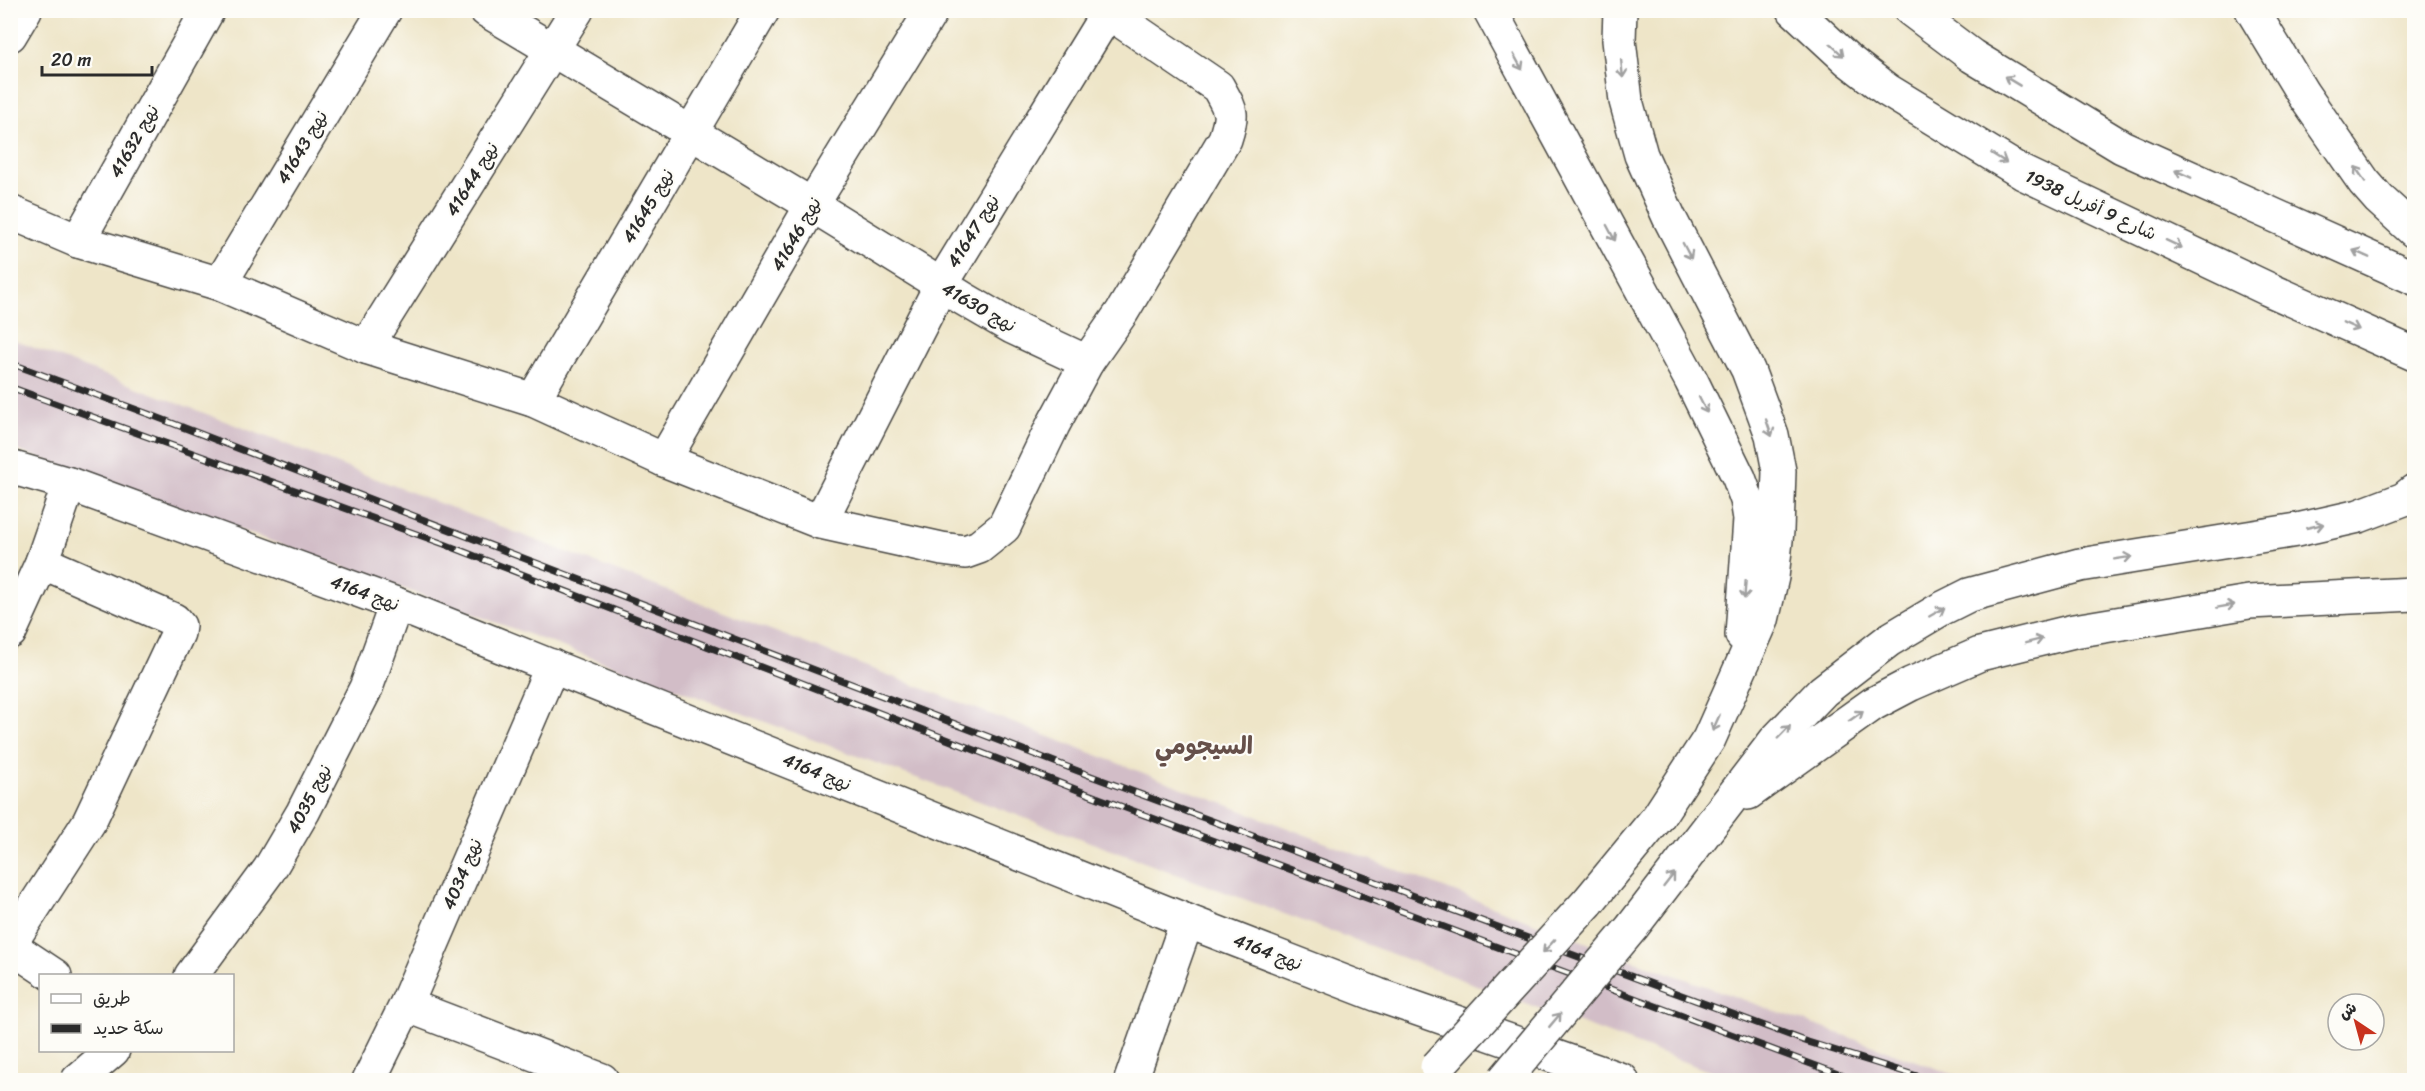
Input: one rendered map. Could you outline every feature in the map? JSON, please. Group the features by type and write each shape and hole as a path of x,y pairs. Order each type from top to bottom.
{"street":[{"path":"10,35 25,10"},
{"name":"نهج 41632","path":"78,241 208,10"},
{"name":"نهج 41643","path":"220,284 385,10"},
{"name":"نهج 41630","path":"486,10 1012,327 1087,362"},
{"name":"نهج 41644","path":"366,347 577,10"},
{"name":"نهج 41645","path":"533,400 763,10"},
{"name":"نهج 41646","path":"664,460 812,205 932,10"},
{"path":"1490,10 1691,380 1739,478 1747,500 1750,519 1740,670"},
{"path":"1431,1074 1588,902 1658,817 1709,739 1762,620 1772,577 1777,531 1779,471 1772,435 1748,370 1669,217 1641,155 1626,100 1619,40 1620,10"},
{"name":"شارع 9 أفريل 1938","path":"1794,10 1848,60 1887,90 2023,173 2268,289 2410,352"},
{"path":"1911,10 1972,56 2122,147 2415,278"},
{"path":"2228,10 2303,94"},
{"path":"2252,10 2303,94 2364,182 2379,199 2415,231"},
{"path":"10,212 78,241 220,284 366,347 533,400 664,460 820,522 965,552 979,547 1004,527 1053,425 1087,362 1122,312 1225,139 1232,118 1218,87 1107,11"},
{"name":"نهج 41647","path":"820,522 941,285 1107,11"},
{"name":"نهج 4164","path":"10,467 69,484 396,604 1187,921 1378,994 1622,1080"},
{"path":"10,632 42,561 69,484"},
{"path":"1504,1080 1633,926 1775,741 1823,691 1889,640 1970,595 2080,566 2297,530 2359,516 2404,499 2415,491"},
{"path":"42,561 174,620 179,626 178,633 89,822 10,945 54,974"},
{"path":"1722,811 1873,704 1911,684 1980,654 2074,631 2249,602 2415,594"},
{"name":"نهج 4035","path":"192,974 269,870 303,812 366,688 396,604"},
{"name":"نهج 4034","path":"369,1080 406,1005 552,666"},
{"path":"1131,1080 1187,921"},
{"path":"406,1005 602,1080"},
{"path":"78,1080 111,1052"}],"shaded area":[{"path":"11,339 1624,957 1969,1080 1733,1080 438,601 11,448"}],"railway":[{"path":"10,363 1091,776 1808,1042 1930,1080"},
{"path":"10,387 444,544 1088,794 1854,1080"}],"district":[{"name":"السيجومي","path":"1204,746"}]}
